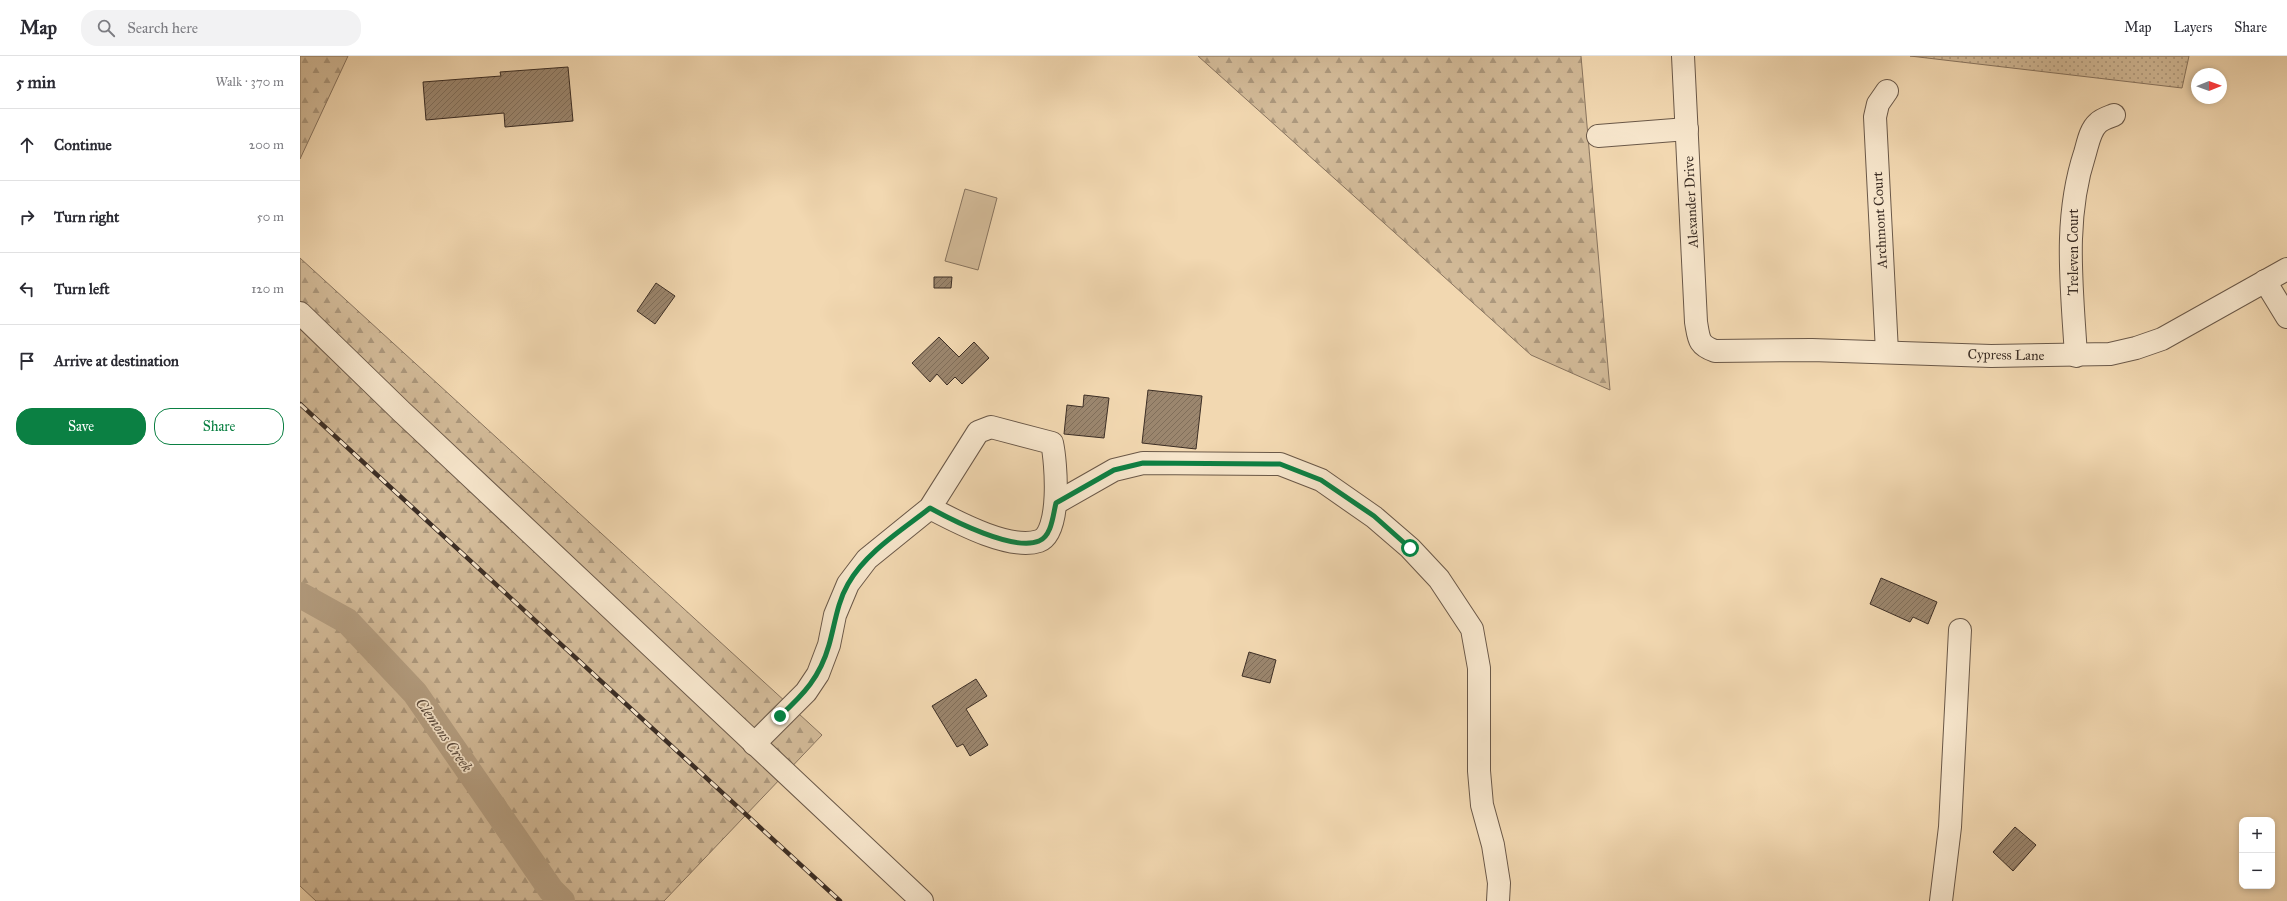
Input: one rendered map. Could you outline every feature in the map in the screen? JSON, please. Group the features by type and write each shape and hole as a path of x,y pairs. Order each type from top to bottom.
{"street":[{"name":"Alexander Drive","path":"1683,56 1696,322 1699,339 1704,347"},
{"name":"Archmont Court","path":"1887,91 1878,104 1875,117 1887,352"},
{"name":"Treleven Court","path":"2076,356 2070,244 2073,200 2078,174 2092,130 2104,119 2114,115"},
{"path":"1598,136 1687,129"},
{"name":"Cypress Lane","path":"1704,347 1725,352 1812,350 1991,356 2076,356 2110,354 2136,348 2162,339 2287,269"},
{"path":"2265,281 2287,317"},
{"path":"300,313 754,744 922,901"},
{"path":"754,744 806,692 818,674 829,645 835,615 848,584 867,559 930,508 978,432 991,427 1052,443 1056,461 1056,503 1048,533 1039,541 1017,542 970,529 930,508"},
{"path":"1056,503 1114,470 1143,463 1280,464 1321,480 1374,516 1410,548 1439,580 1472,629 1479,668 1479,771 1482,805 1493,845 1499,883 1498,901"},
{"path":"1941,901 1950,827 1960,630"}],"green space":[{"path":"300,56 348,56 300,159"},
{"path":"1198,56 1581,56 1610,390 1531,355"},
{"path":"1910,56 2189,56 2182,88"},
{"path":"965,189 997,198 978,270 945,261"},
{"path":"300,258 822,735 664,901 316,901 300,886"}],"building":[{"path":"568,67 573,121 505,127 504,113 426,120 423,82 501,76 500,72"},
{"path":"934,277 952,277 951,288 934,288"},
{"path":"656,283 675,296 655,324 637,311"},
{"path":"939,337 959,357 974,342 989,358 962,384 955,377 947,385 937,374 930,382 912,363"},
{"path":"1148,390 1202,396 1196,449 1142,443"},
{"path":"1084,395 1109,398 1104,438 1064,434 1067,405 1083,407"},
{"path":"1881,578 1937,602 1928,624 1913,617 1910,622 1870,604"},
{"path":"1249,652 1276,660 1270,683 1242,676"},
{"path":"976,679 987,696 966,709 988,745 970,756 963,744 957,747 932,706"},
{"path":"2015,827 2036,845 2013,871 1993,852"}],"waterway":[{"name":"Clemons Creek","path":"300,595 347,621 415,693 551,890 562,901"}],"railway":[{"path":"300,404 840,901"}],"route":[{"path":"780,716 806,692 818,674 829,645 835,615 848,584 867,559 930,508 970,529 1017,542 1039,541 1048,533 1056,503 1114,470 1143,463 1203,462 1280,464 1321,480 1374,516 1410,548"}]}
